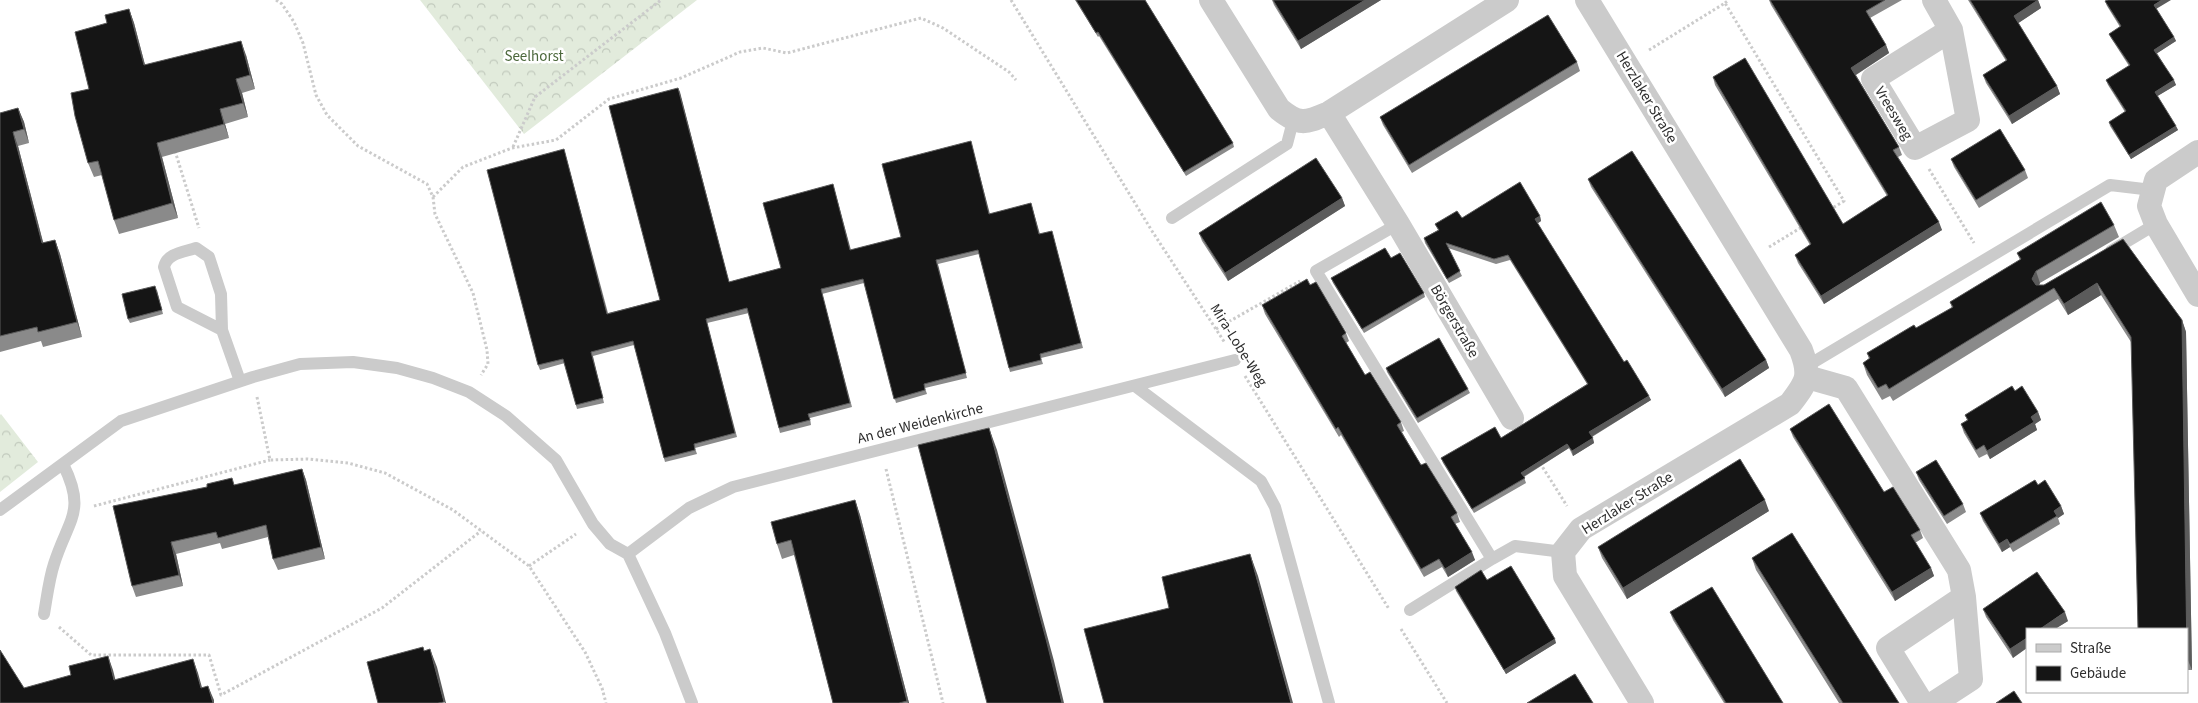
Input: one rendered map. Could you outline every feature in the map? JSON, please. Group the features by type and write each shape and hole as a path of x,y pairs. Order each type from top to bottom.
{"street":[{"path":"1211,0 1279,109 1293,121 1310,121 1329,112 1507,0"},
{"name":"Herzlaker Straße","path":"1563,552 1581,529 1790,404 1803,388 1807,372 1801,350 1628,64 1587,0"},
{"name":"Vreesweg","path":"1934,0 1951,30 1968,120 1915,148 1873,79 1951,30"},
{"name":"Börgerstraße","path":"1329,112 1398,224 1512,418"},
{"path":"2198,152 2156,180 2149,206 2156,224 2198,295"},
{"path":"1807,372 1846,388 1959,570 1964,597 1971,679 1934,703"},
{"path":"1563,552 1565,576 1642,703"},
{"path":"1922,703 1888,648 1964,597"}],"lane":[{"path":"1172,218 1287,144 1293,121"},
{"path":"1807,372 1984,260 2110,185 2152,190"},
{"path":"1398,224 1316,271 1492,559"},
{"path":"2096,260 2156,224"},
{"path":"222,330 177,307 164,267 166,261 171,256 196,248 203,251 209,257 221,294 222,330 246,379"},
{"name":"An der Weidenkirche","path":"628,554 689,508 733,487 1235,360"},
{"path":"0,510 121,421 246,379 300,364 353,362 397,368 433,378 469,392 506,416 556,460 594,524 610,544 628,554 665,633 692,703"},
{"path":"1135,386 1260,481 1274,507 1329,703"},
{"path":"44,614 54,564 76,505 72,484 63,464"},
{"path":"1410,610 1515,546 1563,552"}],"path":[{"path":"276,0 282,4 294,22 303,42 316,95 327,115 358,146 427,184 433,196 435,214 473,293 487,350 488,364 469,392"},
{"path":"512,148 536,97 661,0"},
{"name":"Mira-Lobe-Weg","path":"1011,0 1152,231 1216,329 1390,611"},
{"path":"1628,64 1729,0"},
{"path":"1725,3 1844,201 1828,211"},
{"path":"433,196 463,167 512,148 556,140 609,100 681,78 740,52 763,48 787,53 921,18 943,28 1009,72 1016,80"},
{"path":"173,146 203,241 203,251"},
{"path":"1915,148 1984,260"},
{"path":"1746,260 1803,226"},
{"path":"1216,329 1316,271"},
{"path":"246,379 270,460"},
{"path":"881,449 943,703"},
{"path":"1537,457 1581,529"},
{"path":"76,505 97,506 270,460 308,459 348,463 385,473 453,510 529,566 585,652 602,688 606,703"},
{"path":"529,566 552,549 594,524"},
{"path":"44,614 91,655 209,655 220,695 382,608 481,531"},
{"path":"1400,628 1447,703"}],"green space":[{"name":"Seelhorst","path":"420,0 697,0 524,134"},
{"path":"0,415 38,462 0,492"}],"building":[{"path":"1076,0 1145,0 1233,143 1184,172 1098,32 1096,33"},
{"path":"1273,0 1365,0 1298,41"},
{"path":"1770,0 1885,0 1866,11 1886,45 1851,68 1899,147 1893,150 1939,222 1821,296 1795,255 1811,244 1713,77 1745,58 1843,224 1888,195"},
{"path":"1970,0 2038,0 2014,16 2057,86 2009,116 1983,75 2007,60"},
{"path":"2162,0 2154,5 2174,37 2154,50 2174,80 2155,92 2176,126 2129,155 2109,122 2126,111 2106,80 2130,65 2109,34 2121,26 2105,1"},
{"path":"129,9 144,65 241,41 250,75 236,79 243,103 220,109 224,124 157,143 172,203 114,220 98,161 88,163 75,116 71,93 89,89 75,32 107,23 105,15"},
{"path":"1548,15 1577,62 1409,165 1380,117"},
{"path":"678,88 729,282 781,268 763,203 833,184 850,250 901,237 882,164 971,141 989,214 1031,203 1039,234 1052,231 1081,343 1040,354 1041,360 1009,368 978,250 936,260 966,373 924,384 925,390 894,399 863,279 821,289 850,403 808,414 810,420 779,428 747,308 706,319 735,433 694,444 695,450 664,458 633,341 591,352 603,398 576,405 563,359 538,365 487,170 564,149 607,314 660,300 609,106"},
{"path":"18,108 24,129 13,132 42,243 55,240 77,322 38,332 37,327 0,336 0,113"},
{"path":"2000,129 2025,170 1976,200 1951,159"},
{"path":"1632,151 1766,360 1722,389 1588,179"},
{"path":"1316,158 1342,198 1225,273 1199,233"},
{"path":"1520,182 1540,216 1535,219 1624,362 1627,360 1649,396 1589,432 1593,438 1572,451 1567,444 1521,473 1525,478 1472,509 1441,458 1495,427 1501,438 1588,384 1508,255 1494,259 1446,243 1460,271 1447,279 1424,238 1439,230 1435,224 1457,211 1462,218"},
{"path":"2101,202 2114,225 2036,271 2032,279 2036,285 2044,285 2123,239 2182,320 2187,628 2138,628 2131,337 2097,283 2064,304 2054,288 1889,389 1886,384 1878,388 1863,363 1870,358 1867,353 1914,325 1916,328 1953,307 1950,302 2021,259 2017,253"},
{"path":"1385,248 1391,258 1400,253 1424,293 1362,329 1331,278"},
{"path":"1307,279 1310,285 1316,282 1346,333 1342,336 1365,375 1370,372 1401,422 1397,425 1421,465 1426,463 1457,513 1451,517 1472,552 1445,569 1439,559 1421,569 1338,427 1336,429 1262,305"},
{"path":"155,286 162,310 128,319 122,294"},
{"path":"1439,338 1468,389 1417,418 1386,368"},
{"path":"2012,386 2015,391 2022,386 2038,412 2031,417 2034,422 1987,451 1984,445 1976,450 1961,424 1968,420 1965,415"},
{"path":"1829,404 1884,492 1893,487 1920,530 1911,535 1931,568 1892,592 1790,429"},
{"path":"989,428 1062,703 987,703 918,445"},
{"path":"1740,459 1765,500 1623,588 1598,547"},
{"path":"1936,460 1963,504 1944,516 1916,472"},
{"path":"302,469 321,547 273,559 266,525 218,538 216,532 171,542 179,575 132,586 113,506 207,487 207,484 232,478 234,485"},
{"path":"2035,480 2038,485 2045,480 2061,506 2054,511 2057,516 2010,544 2007,539 1999,544 1980,513"},
{"path":"855,500 907,701 899,703 833,703 791,540 777,544 771,522"},
{"path":"1792,533 1899,703 1843,703 1752,558"},
{"path":"1250,554 1291,703 1104,703 1084,629 1169,608 1162,577"},
{"path":"1511,566 1555,639 1504,670 1455,587 1481,570 1487,580"},
{"path":"2037,572 2065,612 2041,628 2026,628 2026,639 2010,649 1983,609"},
{"path":"1712,587 1783,703 1726,703 1670,612"},
{"path":"423,647 424,651 430,649 444,702 378,703 367,662"},
{"path":"0,650 24,688 71,675 69,666 108,656 114,680 193,659 201,688 208,686 213,703 0,703"},
{"path":"1575,674 1593,703 1527,703"},
{"path":"2014,691 2022,703 1996,703"}]}
